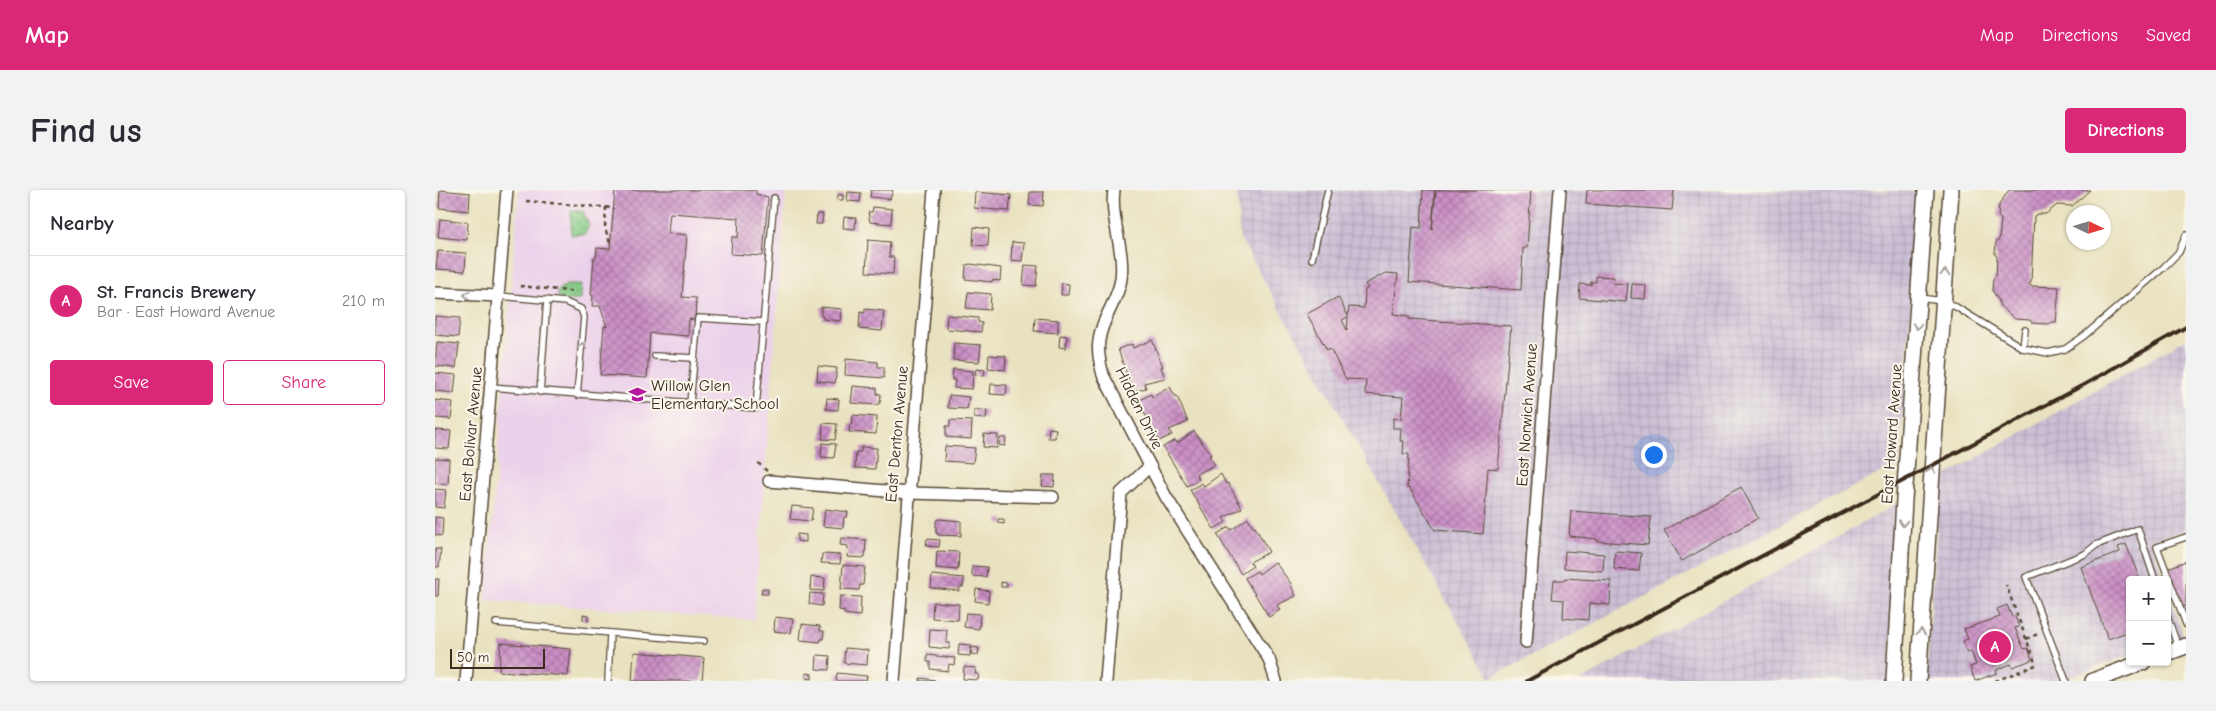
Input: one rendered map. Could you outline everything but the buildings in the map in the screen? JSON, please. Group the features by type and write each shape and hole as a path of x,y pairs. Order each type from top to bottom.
{"main road":[{"name":"East Howard Avenue","path":"1894,681 1904,500 1926,190"},
{"path":"1918,681 1951,190"},
{"path":"1888,681 1895,664"},
{"path":"2093,681 2132,666"}],"street":[{"name":"East Bolivar Avenue","path":"467,681 507,190"},
{"name":"East Denton Avenue","path":"894,681 934,190"},
{"name":"Hidden Drive","path":"1114,190 1111,206 1121,264 1121,278 1117,296 1105,320 1099,340 1099,358 1103,375 1166,497 1269,659 1277,681"},
{"name":"East Norwich Avenue","path":"1526,642 1560,190"},
{"path":"435,293 499,296"},
{"name":"Hidden Drive","path":"1106,681 1121,493 1150,466"},
{"path":"769,481 909,493 1053,497"}],"lane":[{"path":"1312,259 1328,190"},
{"path":"491,388 756,408 774,198"},
{"path":"1919,298 1943,301 1977,319 2023,348 2048,353 2065,349 2084,336 2163,268 2179,252 2186,235"},
{"path":"499,296 547,300 574,305 581,309 584,317 577,395"},
{"path":"540,392 547,300"},
{"path":"690,403 698,318 763,322"},
{"path":"2023,348 2025,330"},
{"path":"655,356 694,358"},
{"path":"2066,681 2026,577 2085,554 2096,546 2138,530 2154,576"},
{"path":"2186,537 2157,547 2186,624"},
{"path":"2168,621 2177,650"},
{"path":"496,622 704,641"},
{"path":"608,681 610,633"}],"path":[{"path":"526,201 614,208"},
{"path":"607,207 605,228 611,246"},
{"path":"520,286 577,292"},
{"path":"1995,681 2036,665 2006,585"},
{"path":"2026,639 2046,631"}],"shaded area":[{"name":"Willow Glen Elementary School","path":"519,190 786,190 754,620 486,600"},
{"path":"1237,190 1919,191 1899,463 1490,678 1240,238"},
{"path":"2186,339 2186,530 2151,541 2163,576 2126,576 2126,656 2059,681 1926,681 1940,479"},
{"path":"1904,500 1888,681 1580,681"},
{"path":"2171,600 2183,635 2171,640"}],"green space":[{"path":"571,211 583,211 589,226 585,234 571,235"},
{"path":"566,284 581,284 580,300 561,301 557,295 558,290"}],"railway":[{"path":"1527,681 2087,383 2186,327"}],"place":[{"name":"Willow Glen Elementary School","path":"637,395"},
{"name":"St. Francis Brewery","path":"1995,647"}]}
